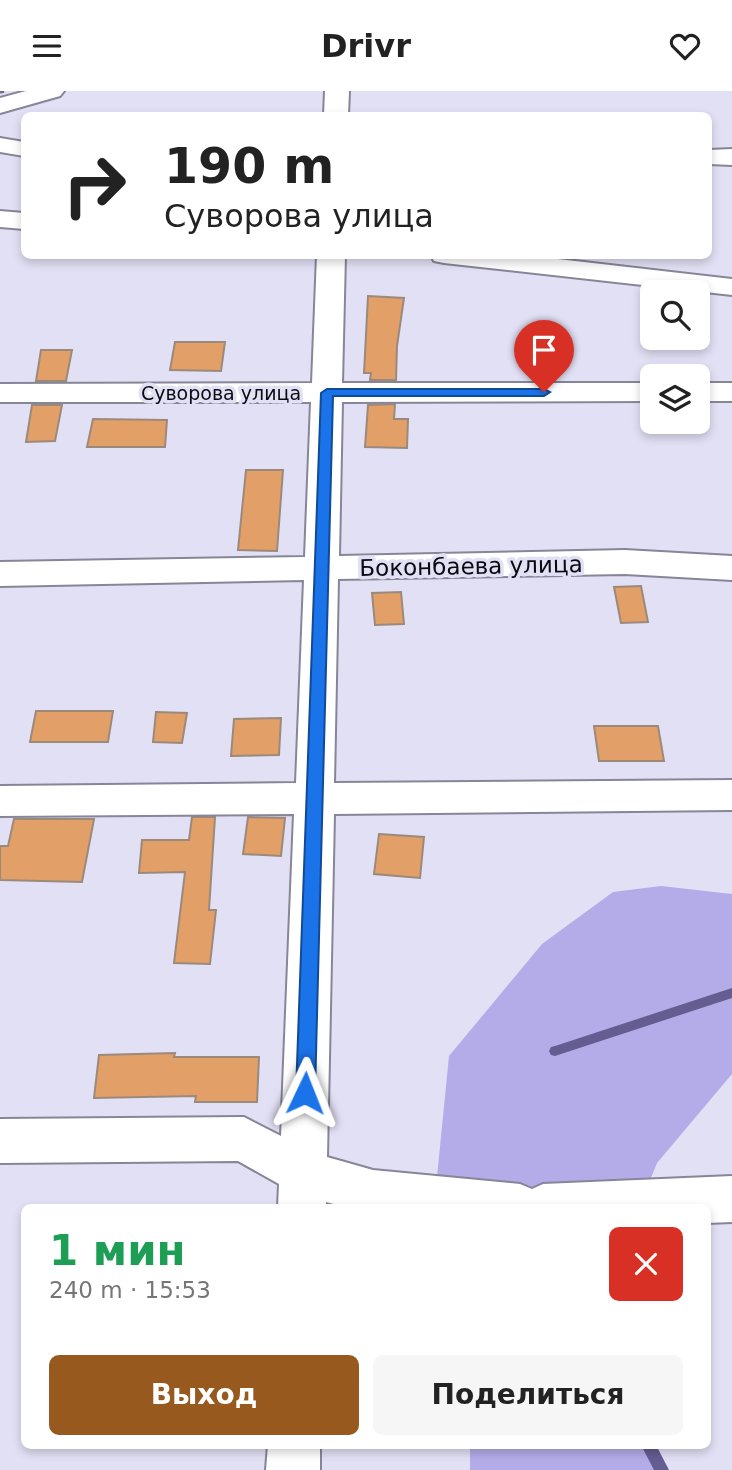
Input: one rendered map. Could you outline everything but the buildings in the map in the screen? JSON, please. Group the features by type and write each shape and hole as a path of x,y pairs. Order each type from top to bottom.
{"street":[{"path":"0,106 52,91"},
{"path":"336,112 337,91"},
{"path":"0,145 21,148"},
{"path":"712,157 732,157"},
{"path":"0,219 21,221"},
{"path":"302,1191 319,569 331,259"},
{"path":"480,259 732,287"},
{"name":"Суворова улица","path":"0,393 640,392"},
{"path":"710,392 732,392"},
{"name":"Боконбаева улица","path":"0,574 625,562 732,568"},
{"path":"0,801 732,795"},
{"path":"0,1141 244,1139 302,1191 373,1193 488,1204"},
{"path":"614,1204 732,1199"},
{"path":"293,1470 294,1449"}],"shaded area":[{"path":"661,886 732,894 732,1074 657,1163 640,1204 434,1204 449,1056 542,944 613,892"},
{"path":"470,1449 653,1449 660,1470 470,1470"}],"waterway":[{"path":"555,1051 732,993"},
{"path":"650,1449 662,1470"}],"railway":[{"path":"0,92 4,91"}],"route":[{"path":"305,1093 319,569 327,393 544,392"}]}
